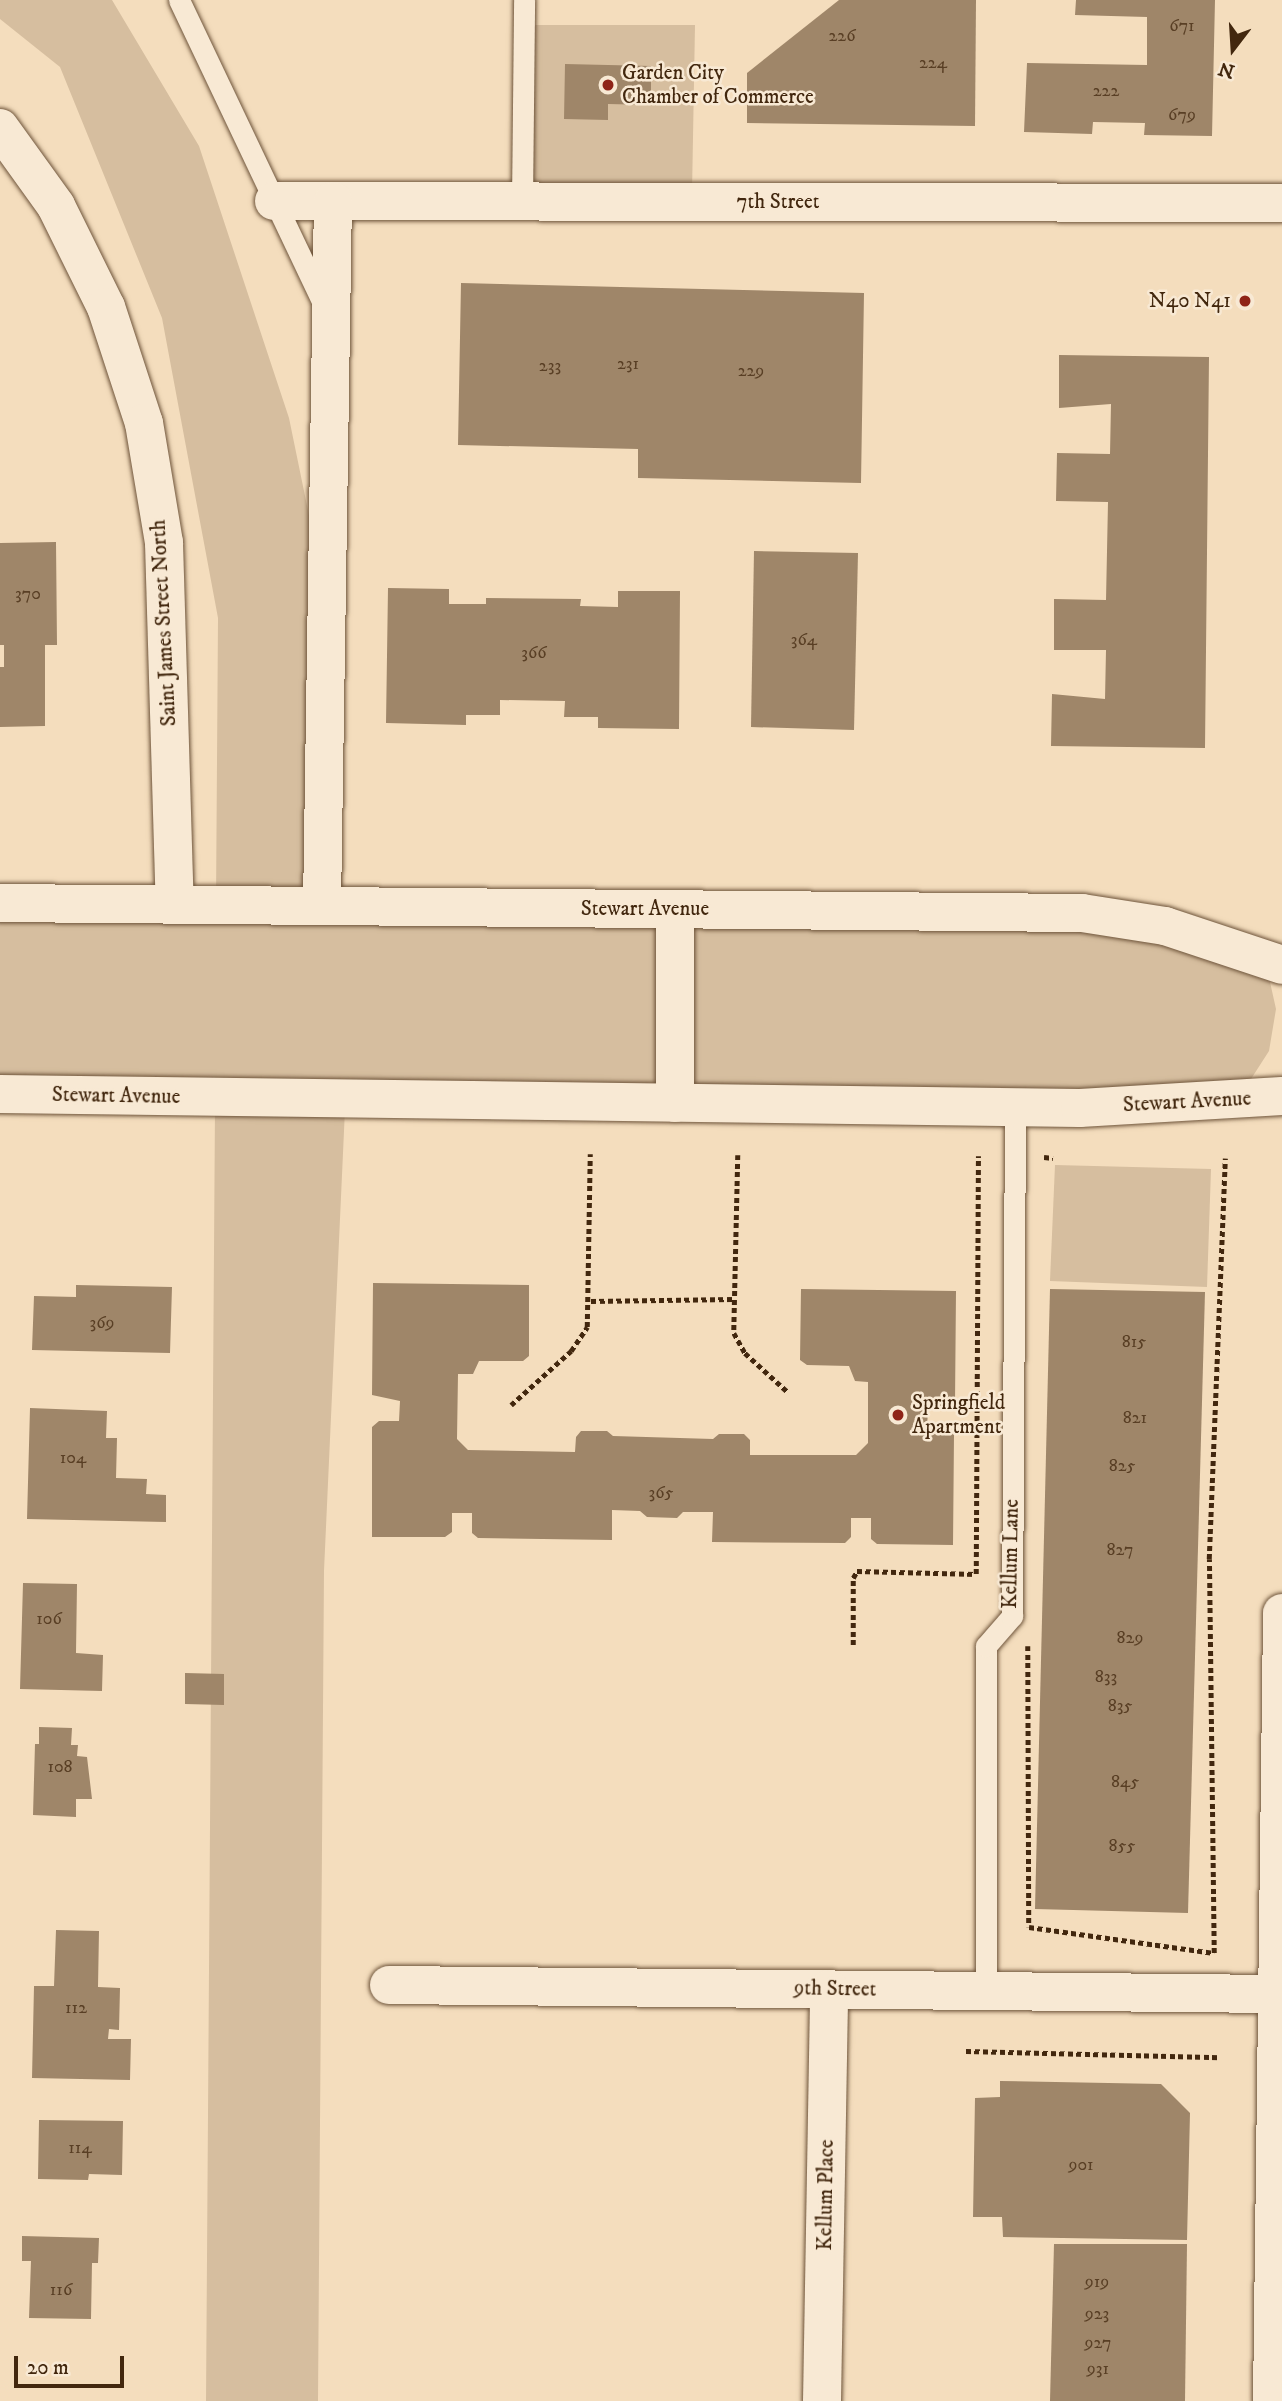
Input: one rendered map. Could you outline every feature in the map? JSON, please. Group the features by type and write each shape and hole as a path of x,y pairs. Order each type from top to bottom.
{"street":[{"name":"Saint James Street North","path":"0,128 55,206 94,284 144,423 164,542 175,904"},
{"name":"7th Street","path":"274,201 1282,203"},
{"path":"322,906 333,201"},
{"name":"Stewart Avenue","path":"0,903 1082,913 1165,926 1282,965"},
{"path":"675,909 675,1102"},
{"name":"Stewart Avenue","path":"0,1094 1080,1108 1282,1096"},
{"path":"1272,2401 1280,1994 1282,1613"},
{"name":"9th Street","path":"388,1984 1280,1994"},
{"name":"Kellum Place","path":"822,2401 829,1989"}],"lane":[{"path":"179,0 331,323"},
{"path":"522,202 524,0"},
{"name":"Kellum Lane","path":"986,1991 986,1646 1012,1616 1015,1107"}],"path":[{"path":"511,1405 582,1337 591,1301 590,1154"},
{"path":"738,1155 734,1299 738,1344 789,1393"},
{"path":"853,1645 853,1578 858,1571 976,1574 978,1156"},
{"path":"1044,1157 1053,1158"},
{"path":"1028,1646 1029,1927 1214,1952 1209,1559 1225,1158"},
{"path":"591,1301 734,1299"},
{"path":"966,2051 1220,2057"}],"shaded area":[{"path":"0,0 112,0 199,146 289,418 335,642 343,904 1179,925 1268,973 1276,1009 1269,1051 1251,1079 1220,1099 345,1109 324,1571 318,2401 206,2401 215,1106 0,1102 0,900 216,903 218,618 162,318 60,67 0,19"},
{"path":"527,25 695,25 692,193 526,193"},
{"path":"1055,1165 1211,1169 1207,1287 1050,1281"}],"building":[{"path":"839,0 976,0 975,126 747,123 747,73"},
{"path":"1076,0 1215,0 1212,136 1144,135 1145,123 1093,122 1092,134 1024,132 1027,63 1147,65 1147,17 1075,15"},
{"name":"Garden City Chamber of Commerce","path":"565,64 651,66 651,105 608,104 608,120 564,119"},
{"path":"461,283 864,293 861,483 638,478 638,449 458,445"},
{"path":"1059,355 1209,357 1205,748 1051,746 1052,694 1105,699 1106,650 1054,650 1054,599 1106,600 1108,502 1056,501 1057,453 1110,454 1111,404 1059,408"},
{"path":"56,542 57,645 45,645 45,726 0,727 0,667 4,667 4,645 0,645 0,543"},
{"path":"754,551 858,553 854,730 751,727"},
{"path":"388,588 449,589 449,604 486,604 486,598 581,599 580,606 618,607 618,591 680,591 679,729 598,728 598,717 564,717 565,701 500,700 500,715 466,715 466,725 386,723"},
{"name":"Springfield Apartment","path":"373,1283 529,1285 529,1356 523,1361 479,1361 473,1374 458,1374 457,1439 468,1450 575,1452 576,1437 581,1431 607,1431 613,1436 713,1439 719,1434 744,1434 750,1440 750,1455 856,1455 868,1443 868,1382 855,1381 849,1366 807,1365 800,1360 801,1289 956,1291 955,1403 949,1408 928,1408 927,1429 948,1429 954,1435 953,1545 877,1544 871,1539 871,1518 851,1518 851,1537 845,1543 712,1542 713,1512 683,1512 677,1518 647,1517 640,1511 612,1510 612,1540 478,1538 472,1533 472,1513 452,1513 452,1532 445,1537 372,1537 372,1427 379,1421 399,1421 400,1401 372,1395"},
{"path":"76,1285 172,1287 170,1353 32,1350 34,1296 76,1297"},
{"path":"1050,1289 1205,1292 1188,1913 1035,1909"},
{"path":"30,1408 107,1411 106,1438 117,1438 116,1478 147,1479 146,1494 166,1495 166,1522 27,1519"},
{"path":"23,1583 77,1584 76,1653 103,1655 102,1691 20,1689"},
{"path":"185,1673 224,1674 224,1705 185,1704"},
{"path":"39,1727 72,1728 71,1745 78,1745 77,1756 87,1757 92,1799 76,1799 76,1817 33,1815 35,1744 39,1744"},
{"path":"56,1930 99,1931 98,1987 120,1988 119,2030 109,2029 108,2039 131,2039 130,2080 32,2078 34,1986 54,1986"},
{"path":"1000,2081 1161,2084 1190,2113 1187,2240 1003,2237 1002,2217 973,2217 975,2098 1000,2097"},
{"path":"39,2120 123,2121 122,2175 89,2174 88,2180 38,2179"},
{"path":"22,2236 99,2238 98,2263 92,2263 91,2319 29,2318 31,2261 22,2261"},
{"path":"1054,2244 1187,2244 1185,2401 1050,2401"}],"place":[{"name":"Garden City Chamber of Commerce","path":"608,85"},
{"name":"N40 N41","path":"1245,301"},
{"name":"Springfield Apartment","path":"898,1415"}]}
